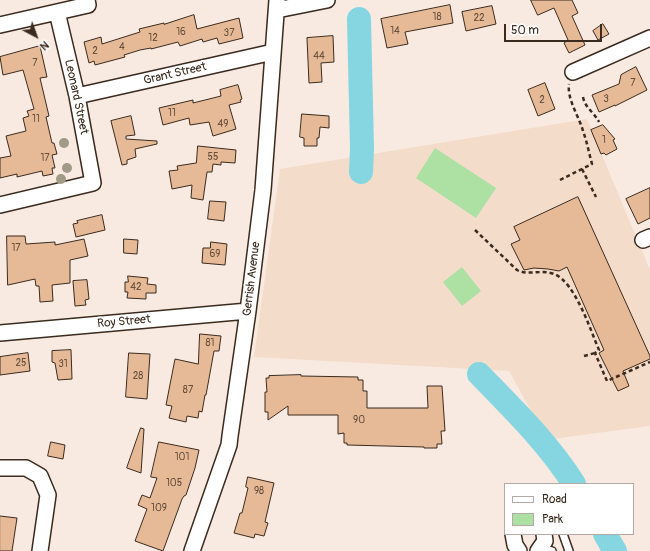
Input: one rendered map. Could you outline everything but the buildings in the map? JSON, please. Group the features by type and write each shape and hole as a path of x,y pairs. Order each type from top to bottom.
{"street":[{"path":"0,25 88,5 87,0"},
{"path":"277,5 327,0"},
{"name":"Gerrish Avenue","path":"192,551 228,445 248,311 263,190 277,5"},
{"name":"Leonard Street","path":"0,205 93,183 58,12"},
{"path":"573,72 650,38"},
{"name":"Grant Street","path":"76,96 273,52"},
{"name":"Roy Street","path":"0,333 248,311"},
{"path":"0,468 26,468 40,476 48,495 40,551"},
{"path":"513,535 515,545 519,551"},
{"path":"544,535 544,550"}],"lane":[{"path":"563,535 569,551"}],"path":[{"path":"560,180 592,164 583,131 569,91 569,84 573,72"},
{"path":"583,97 585,104 599,122"},
{"path":"582,169 596,197"},
{"path":"475,230 517,270 523,273 545,271 555,274 565,281 571,288 577,300 599,350 595,353 584,356"},
{"path":"595,353 607,381 650,362"}],"shaded area":[{"path":"587,119 650,270 650,426 552,439 535,418 509,371 254,357 280,169"}],"green space":[{"path":"435,148 496,188 476,218 416,178"},
{"path":"462,267 481,291 462,306 443,282"}],"waterway":[{"path":"359,19 362,148 361,172"},
{"path":"479,374 541,440 573,483"},
{"path":"606,535 615,551"}]}
